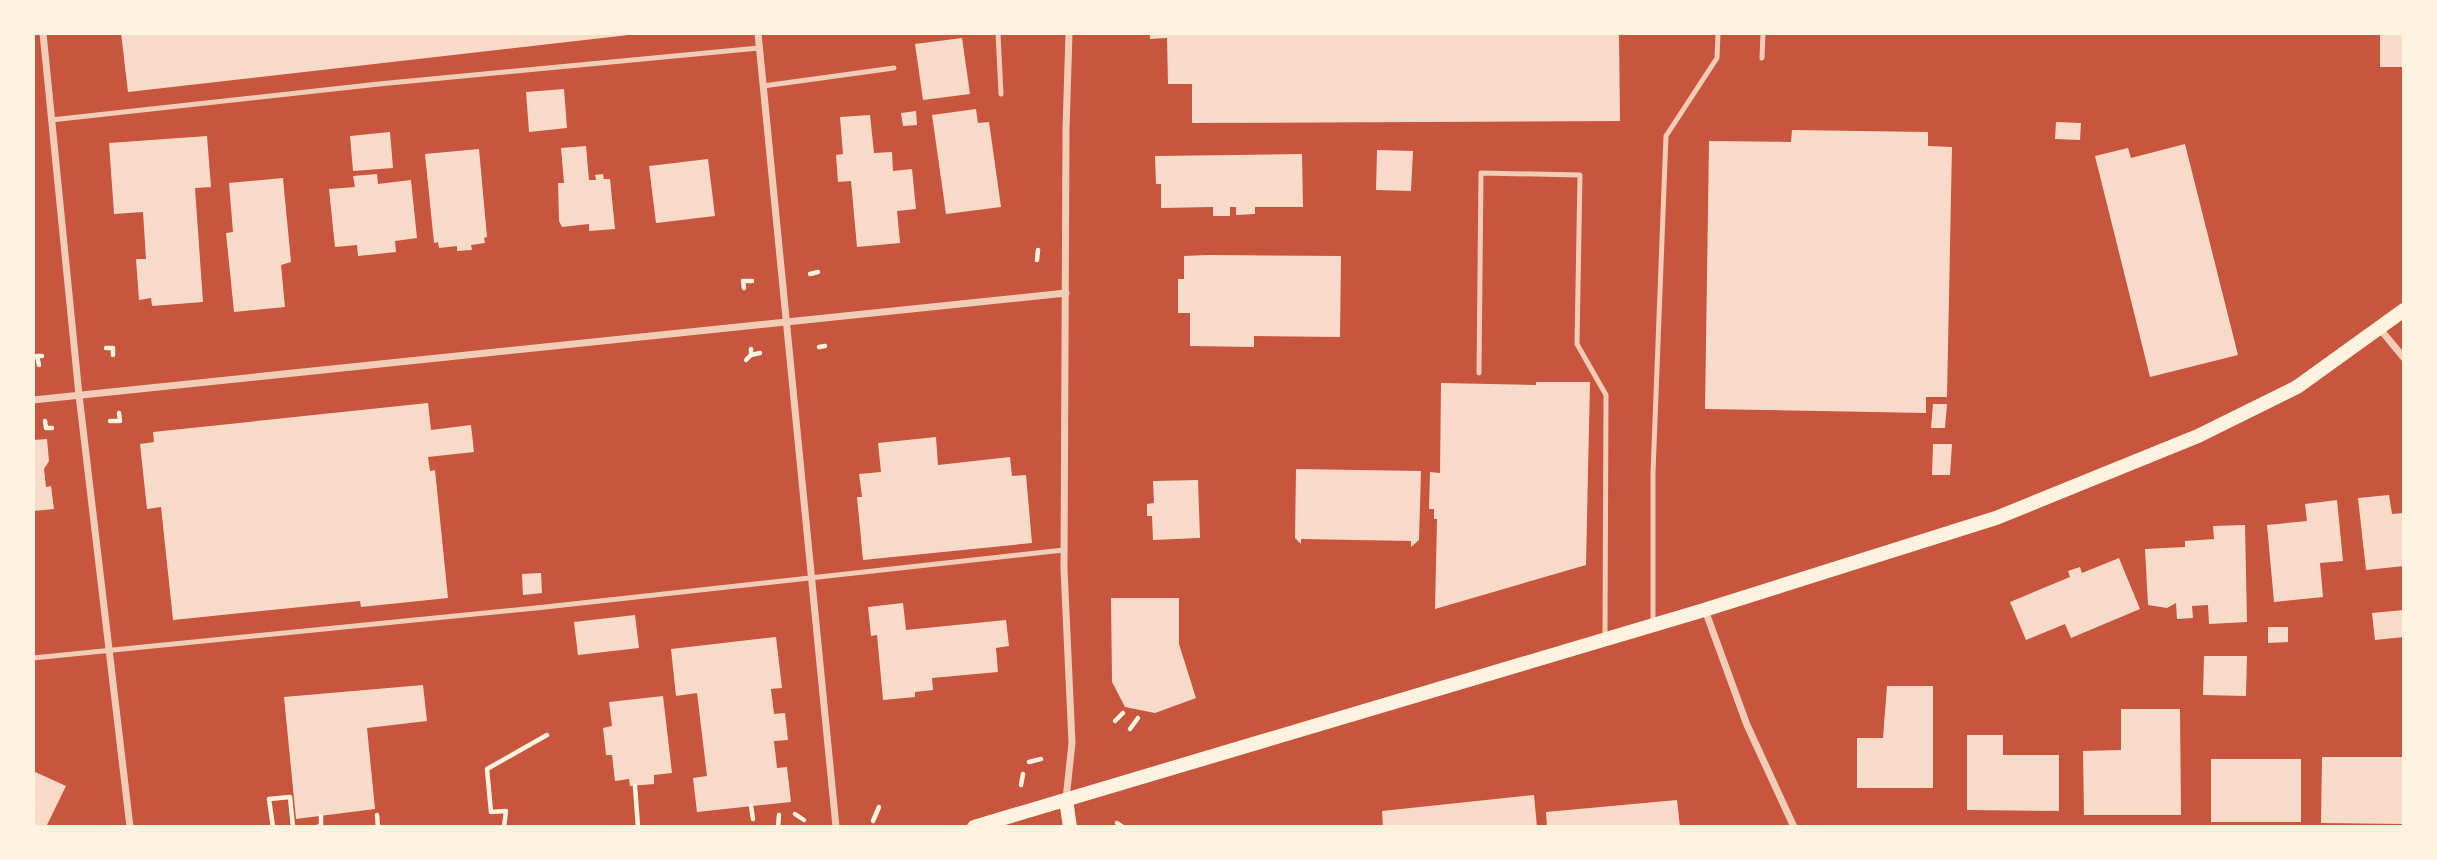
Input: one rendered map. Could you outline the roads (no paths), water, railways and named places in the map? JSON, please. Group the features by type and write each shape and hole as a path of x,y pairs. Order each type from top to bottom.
{"main road":[{"path":"974,827 1704,610 1996,518 2186,441 2297,387 2404,310"},
{"path":"1066,800 1070,827"}],"street":[{"path":"43,33 79,395 130,827"},
{"path":"758,33 836,827"},
{"path":"1066,800 1072,744 1064,550 1069,33"},
{"path":"33,400 1066,293"},
{"path":"2380,329 2404,358"},
{"path":"1704,610 1747,725 1794,827"}],"lane":[{"path":"998,33 1001,94"},
{"path":"1653,625 1653,473 1666,136 1717,58 1718,33"},
{"path":"1762,58 1763,33"},
{"path":"51,120 393,82 759,48"},
{"path":"763,86 894,68"},
{"path":"1479,373 1481,173 1580,175 1577,344 1605,395 1605,639"},
{"path":"33,658 536,608 1064,550"}]}
